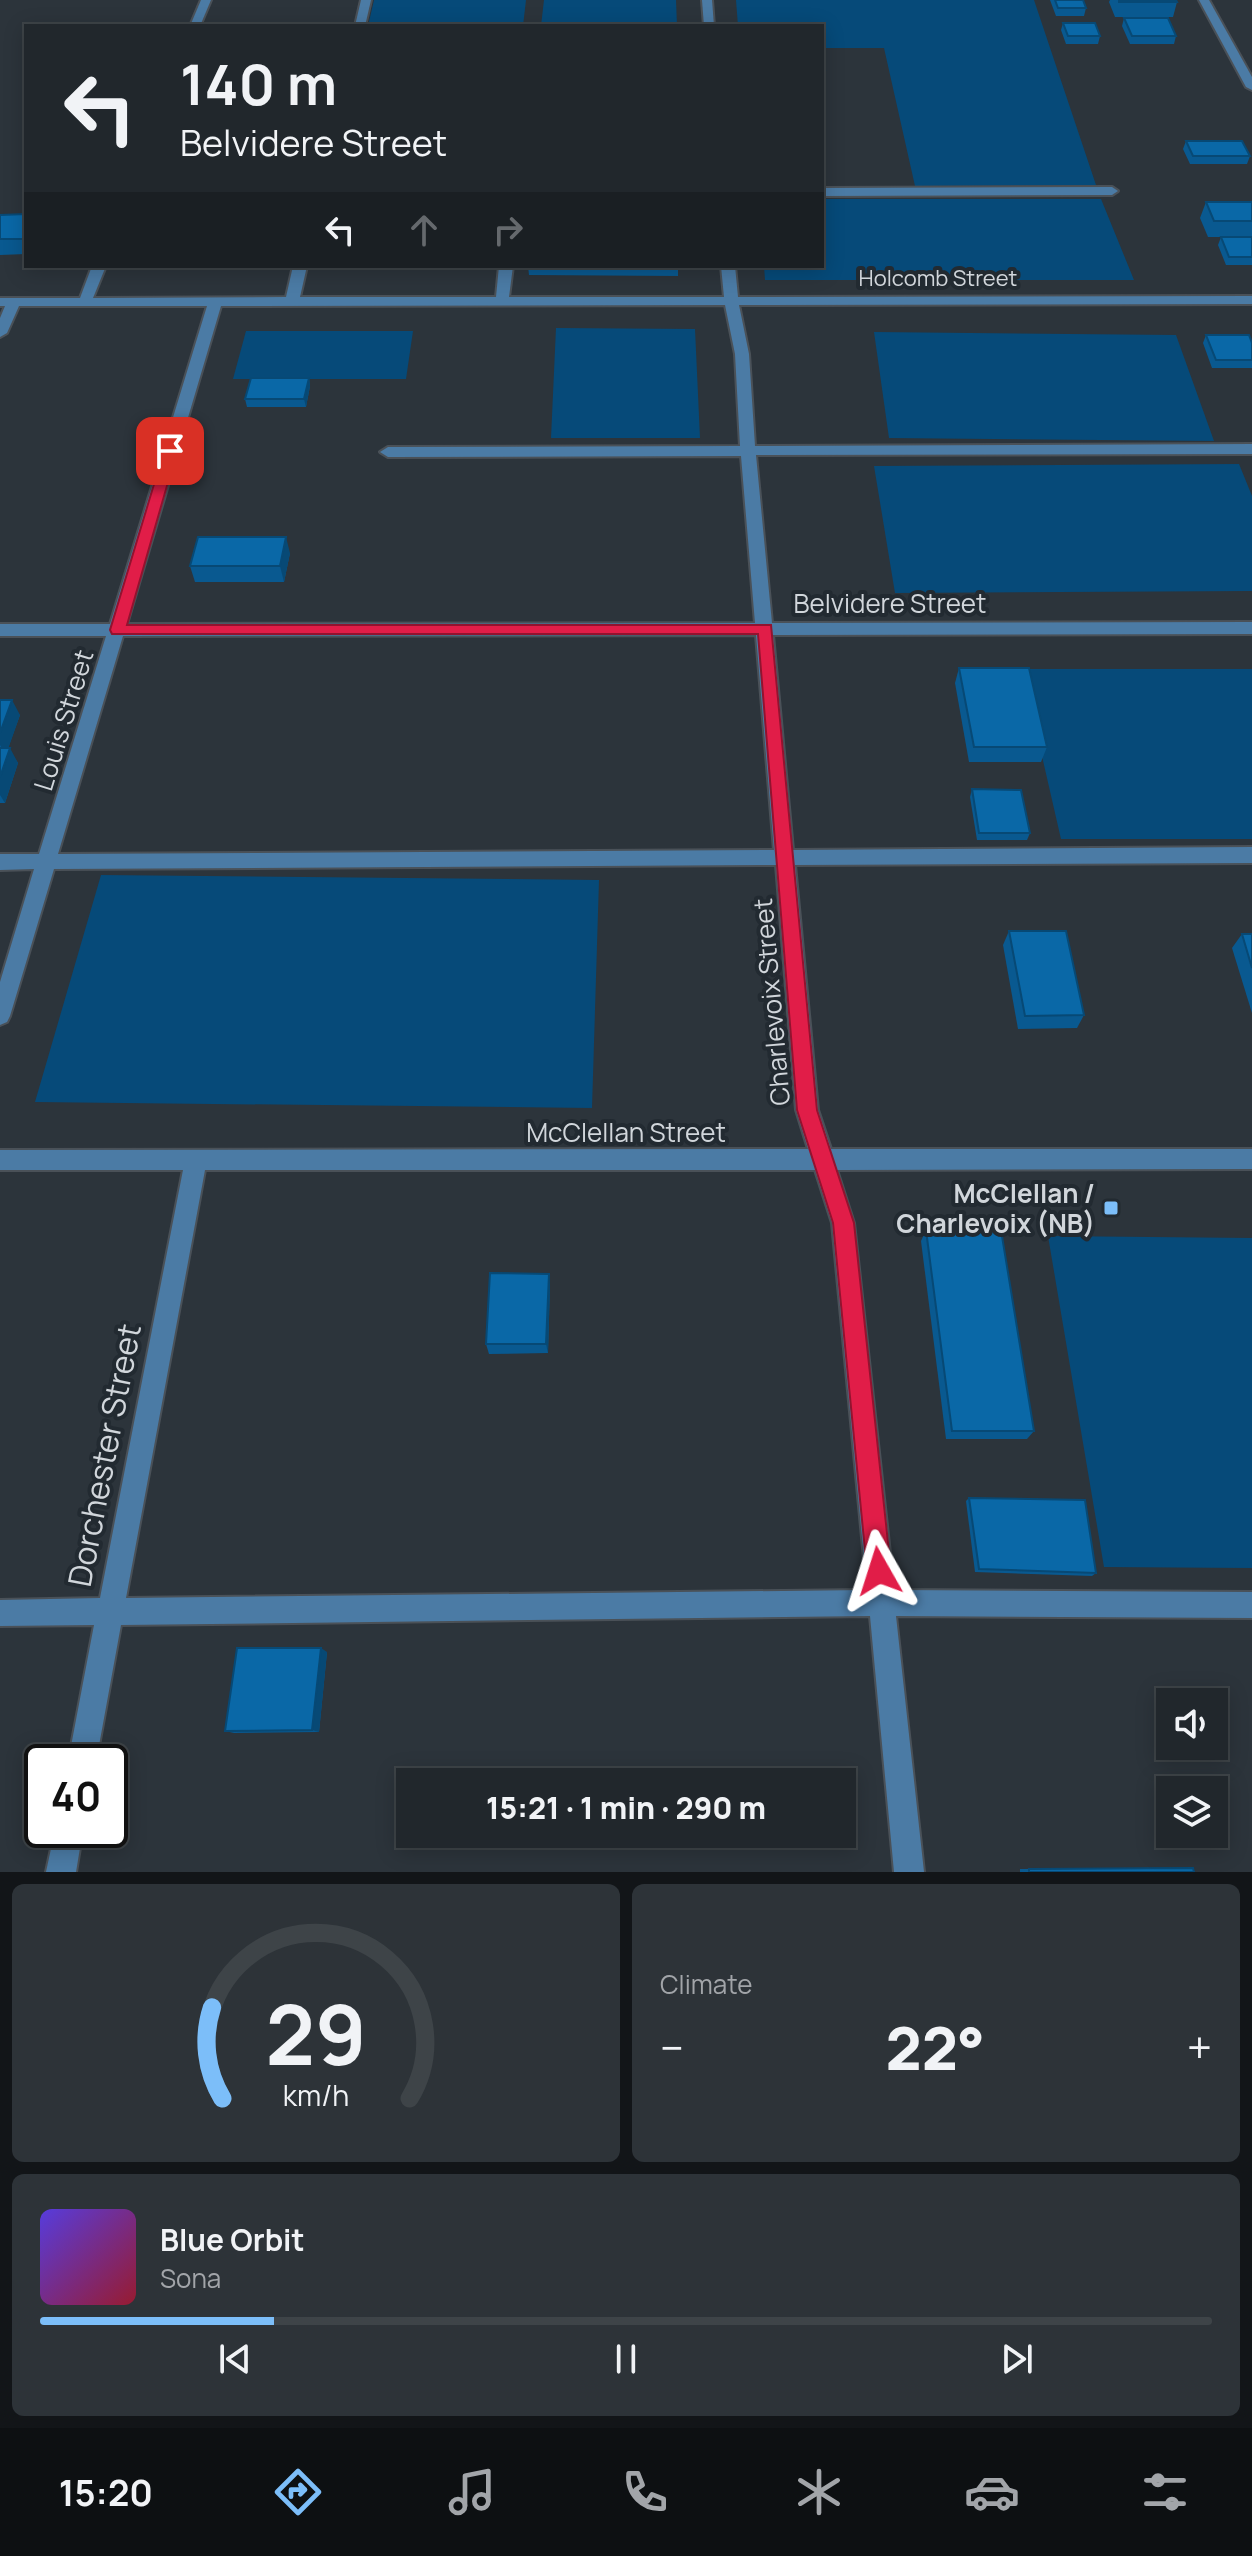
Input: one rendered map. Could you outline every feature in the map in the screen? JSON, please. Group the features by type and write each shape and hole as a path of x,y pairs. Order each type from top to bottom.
{"street":[{"path":"196,24 206,0"},
{"path":"360,24 366,0"},
{"path":"707,0 709,24"},
{"path":"1204,0 1252,87"},
{"path":"824,192 1112,191"},
{"path":"85,302 98,268"},
{"path":"292,301 300,268"},
{"path":"502,301 506,268"},
{"name":"Charlevoix Street","path":"728,268 742,354 807,1110 843,1223 909,1872"},
{"name":"Holcomb Street","path":"7,302 1252,300"},
{"path":"0,333 7,302"},
{"name":"Louis Street","path":"0,1016 215,302"},
{"path":"388,452 1252,449"},
{"name":"Belvidere Street","path":"0,630 1252,628"},
{"path":"0,862 786,855 1252,855"},
{"name":"McClellan Street","path":"0,1160 1252,1159"},
{"name":"Dorchester Street","path":"85,1744 196,1161"},
{"path":"0,1613 882,1603 1252,1605"},
{"path":"61,1872 66,1848"}],"shaded area":[{"path":"374,0 526,0 523,24 368,24"},
{"path":"544,0 676,0 677,24 541,24"},
{"path":"736,0 1034,0 1096,185 915,186 884,48 824,48 824,24 738,24"},
{"path":"824,199 1101,199 1134,280 765,280 764,268 824,268"},
{"path":"556,328 695,329 700,438 551,438"},
{"path":"246,331 413,331 406,379 233,379"},
{"path":"874,332 1176,335 1214,441 889,438"},
{"path":"1239,464 1252,496 1252,591 895,593 874,466"},
{"path":"1022,669 1252,669 1252,839 1061,839"},
{"path":"101,875 599,880 592,1108 35,1102"},
{"path":"1048,1236 1252,1238 1252,1568 1104,1567"}],"building":[{"path":"1055,0 1083,0 1086,8 1058,8"},
{"path":"1176,0 1177,2 1119,2"},
{"path":"1124,18 1168,18 1176,36 1132,36"},
{"path":"1063,23 1095,23 1100,36 1068,36"},
{"path":"1186,141 1242,141 1250,156 1193,156"},
{"path":"1206,202 1252,202 1252,221 1214,221"},
{"path":"24,214 24,239 0,239 0,215"},
{"path":"1221,237 1252,237 1252,257 1229,257"},
{"path":"1206,335 1249,335 1252,360 1216,360"},
{"path":"251,378 309,378 304,399 245,399"},
{"path":"198,537 286,537 280,566 190,566"},
{"path":"959,668 1029,668 1047,747 974,747"},
{"path":"0,700 12,700 0,733"},
{"path":"0,748 10,748 0,777"},
{"path":"972,789 1021,790 1030,833 979,833"},
{"path":"1009,931 1066,931 1084,1015 1025,1016"},
{"path":"1242,934 1252,934 1252,968"},
{"path":"926,1230 1001,1230 1034,1431 952,1431"},
{"path":"490,1273 549,1274 546,1344 486,1344"},
{"path":"969,1498 1085,1500 1096,1573 979,1569"},
{"path":"237,1648 321,1648 312,1730 225,1731"},
{"path":"1193,1868 1194,1872 1029,1872 1029,1869"}],"place":[{"name":"McClellan / Charlevoix (NB)","path":"1111,1208"}],"route":[{"path":"170,451 117,630 766,629 807,1110 843,1223 879,1571"}]}
